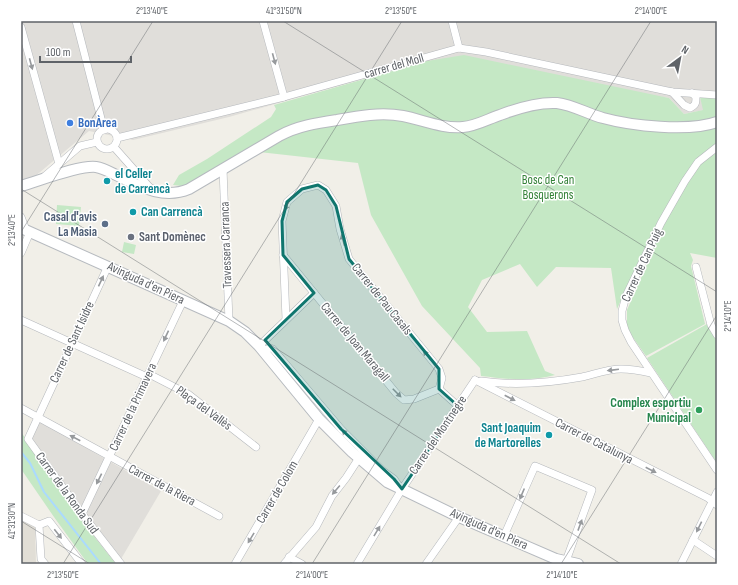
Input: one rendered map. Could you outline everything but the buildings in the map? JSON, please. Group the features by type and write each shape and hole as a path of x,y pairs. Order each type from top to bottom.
{"street":[{"path":"76,21 104,130"},
{"path":"263,21 284,97"},
{"path":"452,21 459,48"},
{"path":"21,27 59,164"},
{"name":"carrer del Moll","path":"118,138 284,97 459,48 486,52 672,92 717,95"},
{"path":"672,92 684,105 690,108 694,106 696,102 696,97 692,93"},
{"path":"21,186 86,167 96,167 153,191 169,194 183,192 294,128 308,124 370,115 386,114 402,116 458,127 472,126 528,106 555,103 566,105 604,118 627,123 690,127 703,126 717,122"},
{"path":"108,129 113,131 118,138 117,144 109,149 100,147 97,142 99,134 108,129"},
{"path":"42,180 80,146 97,142"},
{"path":"114,147 153,191"},
{"name":"Carrer de Can Puig","path":"717,147 698,162 685,181 661,223 623,304 622,320 631,342 717,470"},
{"name":"Travessera Carranca","path":"223,169 229,321"},
{"name":"Carrer de Pau Casals","path":"283,255 282,220 287,202 302,189 318,185 326,190 336,206 340,229 349,259 439,370 442,378 440,389"},
{"path":"21,217 26,230 21,253"},
{"name":"Avinguda d'en Piera","path":"26,230 229,321 245,332 265,346 341,429 373,462 394,479 402,490"},
{"path":"283,255 286,319"},
{"name":"Carrer de Joan Maragall","path":"283,255 396,393 404,400 414,399 440,389"},
{"name":"Carrer de Sant Isidre","path":"38,418 108,266"},
{"path":"696,267 711,325 717,335"},
{"path":"265,346 286,319 314,293"},
{"name":"Carrer de la Primavera","path":"82,514 183,301"},
{"name":"Plaça del Vallès","path":"21,320 188,394 256,447"},
{"name":"Avinguda d'en Piera","path":"265,346 319,420 387,482 459,517 556,558 578,564"},
{"path":"475,380 494,383 522,384 558,380 609,370 622,369 651,373"},
{"name":"Carrer del Montnegre","path":"356,564 402,490 475,380"},
{"name":"Carrer de Catalunya","path":"475,380 715,503"},
{"path":"440,389 458,406"},
{"name":"Carrer de la Riera","path":"21,408 219,516"},
{"name":"Carrer de la Ronda Sud","path":"38,418 28,439 82,514 121,564"},
{"name":"Carrer de Colom","path":"235,564 319,420"},
{"path":"284,564 316,527 332,496 360,459 373,462"},
{"path":"504,536 534,466 592,490 566,561"},
{"path":"681,564 693,540 715,503 717,492"},
{"path":"21,516 39,525 49,521 82,564"},
{"path":"426,564 459,517"},
{"path":"39,525 41,559 45,564"},
{"path":"693,540 717,556"},
{"path":"289,557 302,564"}],"highlighted area":[{"path":"318,185 326,190 336,206 349,259 439,369 439,389 458,406 402,489 394,479 341,429 265,340 314,293 283,255 282,221 287,202 302,189"}],"shaded area":[{"path":"21,21 717,21 717,98 700,97 704,110 684,114 669,98 427,61 229,117 133,140 89,131 33,178 21,181"},
{"path":"34,418 161,491 118,564 116,564 85,525 26,441"},
{"path":"21,520 35,527 36,564 21,564"}],"green space":[{"name":"Bosc de Can Bosquerons","path":"464,55 669,98 684,114 703,110 700,97 717,98 717,258 690,253 693,260 691,266 705,324 646,356 627,329 627,310 648,262 636,267 617,309 611,268 556,267 537,287 520,264 482,280 468,307 487,332 527,331 545,371 555,375 536,379 509,379 481,376 480,368 422,306 371,215 358,163 259,152 299,130 374,118 399,120 451,131 518,113 554,108 685,131 699,131 714,127 704,122 664,123 610,117 571,102 456,124 405,114 307,122 198,179 182,186 173,185 179,175 207,159 271,117 276,109 274,105 427,61"},
{"path":"57,205 81,207 79,226 56,224"},
{"path":"124,242 136,245 134,254 122,252"},
{"name":"Complex esportiu Municipal","path":"707,324 717,342 717,463 647,358"},
{"path":"21,432 85,525 116,564 88,564 54,517 21,469"}],"waterway":[{"path":"21,452 30,463 44,492 101,564"}],"place":[{"name":"BonÀrea","path":"70,123"},
{"name":"el Celler de Carrencà","path":"107,181"},
{"name":"Can Carrencà","path":"133,212"},
{"name":"Casal d'avis La Masia","path":"105,224"},
{"name":"Sant Domènec","path":"131,237"},
{"name":"Complex esportiu Municipal","path":"699,410"},
{"name":"Sant Joaquim de Martorelles","path":"549,435"}]}
